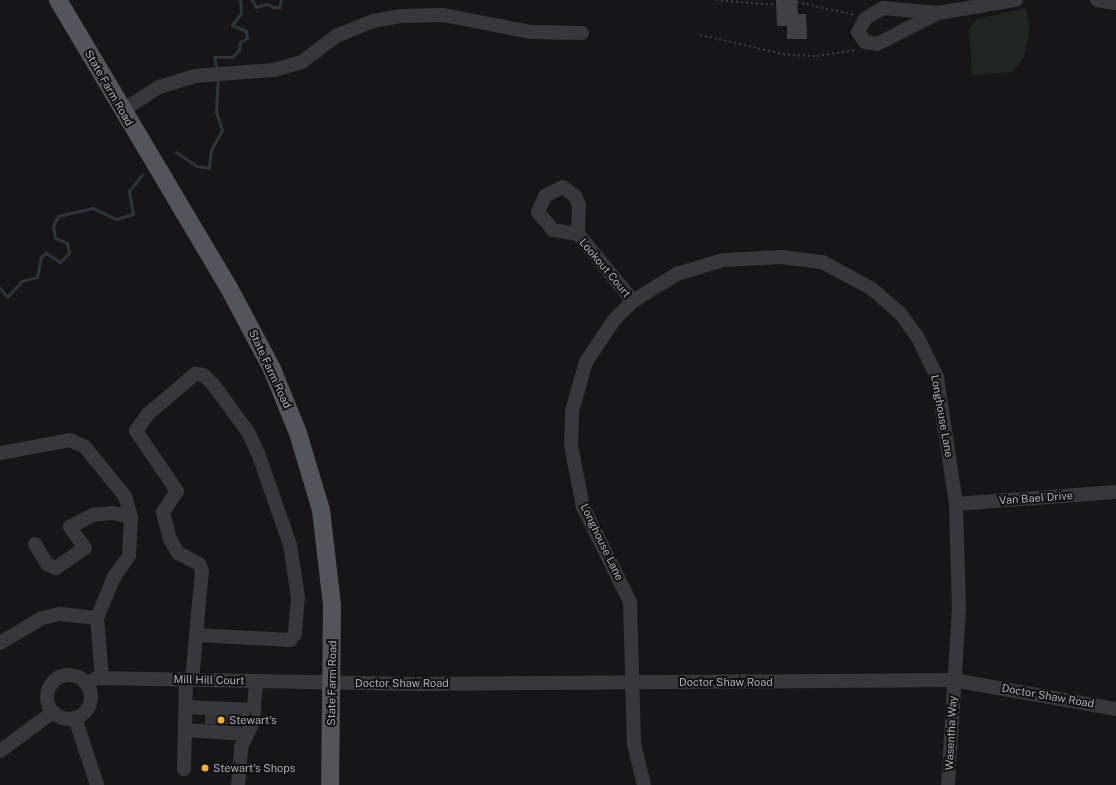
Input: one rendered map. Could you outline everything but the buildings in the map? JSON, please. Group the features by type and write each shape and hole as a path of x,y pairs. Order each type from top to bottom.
{"main road":[{"name":"State Farm Road","path":"58,0 229,288 272,369 298,433 321,510 327,552 333,682 330,785"}],"street":[{"path":"938,13 877,44 865,42 858,32 865,19 883,8 938,13 1016,0"},
{"path":"1097,0 1116,3"},
{"path":"123,110 159,87 215,75 274,70 302,62 336,36 373,21 402,16 443,15 531,32 582,33"},
{"name":"Lookout Court","path":"578,234 633,301"},
{"name":"Longhouse Lane","path":"634,682 630,602 583,507 571,445 572,412 586,362 610,325 633,301 677,274 723,260 760,258 822,262 871,288 908,325 937,377 956,504 959,609 953,680"},
{"path":"184,769 186,707 196,635 202,571 199,564 178,553 170,539 163,512 177,491 136,431 148,414 195,374 203,375 212,383 248,432 258,453 290,545 298,597 295,634 290,640 196,635"},
{"path":"0,453 52,441 70,440 85,447 125,496 131,517 129,556 114,578 97,618 102,678"},
{"name":"Van Bael Drive","path":"956,504 1116,492"},
{"path":"35,544 47,564 56,568 85,548 70,527 93,515 112,513 131,517"},
{"path":"0,642 42,618 60,614 97,618"},
{"path":"75,676 86,684 90,704 75,718 63,718 53,712 48,692 55,681 75,676"},
{"name":"Mill Hill Court","path":"86,684 102,678 333,682"},
{"name":"Doctor Shaw Road","path":"333,682 953,680 1116,709"},
{"name":"Wasentha Way","path":"948,785 953,680"},
{"path":"238,785 241,747 247,734 254,710 256,681"},
{"path":"634,682 634,744 644,785"},
{"path":"186,707 212,720 229,721 254,710"},
{"path":"0,751 53,712"},
{"path":"75,718 97,785"},
{"path":"185,730 212,720 229,721 247,734"}],"path":[{"path":"716,0 777,6"},
{"path":"797,2 865,19"},
{"path":"700,35 758,50 817,56 877,44"}],"shaded area":[{"path":"1026,8 1030,29 1023,58 1012,72 972,75 969,29 977,19"}],"waterway":[{"path":"217,71 214,57 232,57 239,50 240,42 247,38 246,31 232,25 241,13 240,0"},
{"path":"252,0 256,7 267,4 273,7 279,7 281,0"},
{"path":"176,152 197,166 209,168 211,150 222,130 216,112 218,79"},
{"path":"0,288 7,297 22,281 37,277 41,257 46,253 60,262 69,253 67,243 55,238 53,226 58,216 93,208 116,219 133,214 129,191 142,175"}],"tunnel":[{"path":"212,715 212,724"},
{"path":"229,716 229,724"}],"place":[{"name":"Stewart's","path":"221,720"},
{"name":"Stewart's Shops","path":"205,768"}]}
